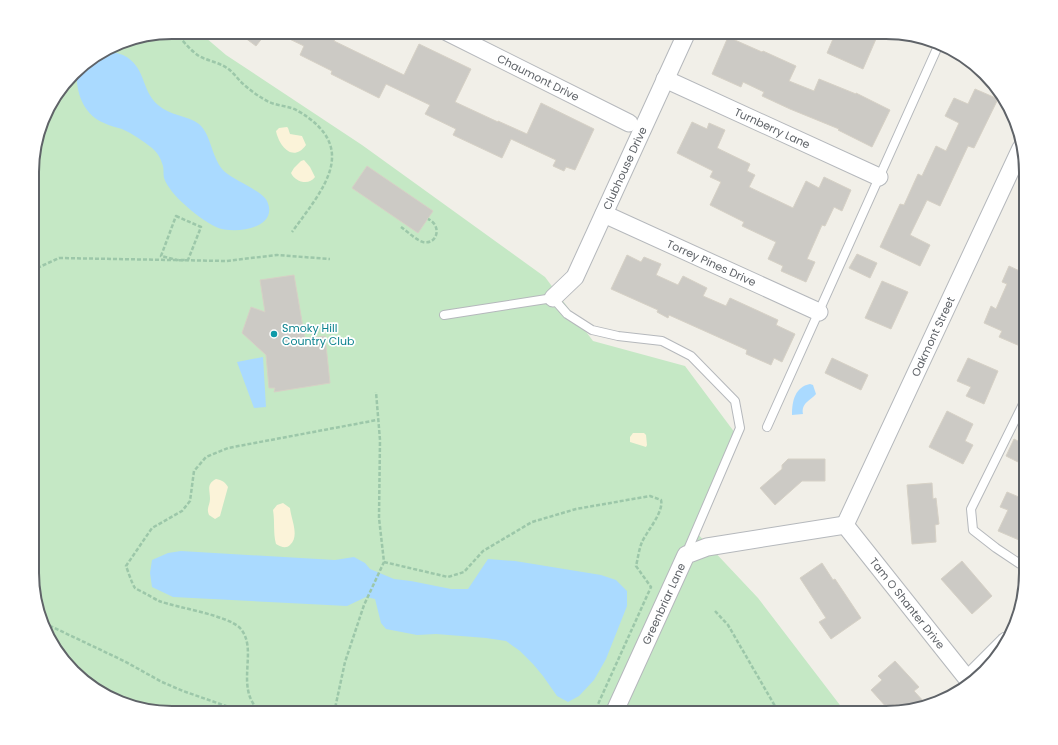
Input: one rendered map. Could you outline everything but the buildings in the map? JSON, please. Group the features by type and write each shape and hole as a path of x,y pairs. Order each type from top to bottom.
{"street":[{"name":"Chaumont Drive","path":"461,39 629,124"},
{"name":"Clubhouse Drive","path":"553,298 575,277 684,39"},
{"name":"Turnberry Lane","path":"665,79 879,177"},
{"name":"Oakmont Street","path":"845,525 1018,155"},
{"name":"Torrey Pines Drive","path":"604,214 819,312"},
{"name":"Greenbriar Lane","path":"617,706 686,555 707,547 845,525"},
{"name":"Tam O Shanter Drive","path":"845,525 967,678"}],"lane":[{"path":"767,427 937,49"},
{"path":"444,315 553,298 567,314 592,330 618,336 662,341 691,356 735,401 740,428 686,555"},
{"path":"1019,412 971,509 973,530 1019,563"}],"path":[{"path":"182,39 198,55 227,68 259,96 276,105 297,110 314,121 327,136 332,147 333,158 331,171 314,202 292,232"},
{"path":"177,260 162,256 176,216 200,227 188,260"},
{"path":"402,227 419,240 428,242 436,236 438,230 437,226 428,219"},
{"path":"39,267 59,258 226,261 277,254 330,259"},
{"path":"336,706 345,662 364,605 384,562 379,518 380,440 377,420 376,392"},
{"path":"255,706 247,689 247,649 240,628 224,619 153,598 135,588 126,566 152,528 182,511 190,501 194,471 206,457 228,448 377,420"},
{"path":"384,562 448,577 464,572 483,551 532,522 584,508 650,496 660,500 662,505 642,542 636,566 651,587 597,706"},
{"path":"715,611 728,625 775,706"},
{"path":"50,626 124,661 162,682 226,706"}],"green space":[{"name":"Smoky Hill Country Club","path":"164,39 207,39 226,55 362,145 545,277 593,341 685,366 735,433 693,529 758,598 841,706 164,706 121,696 91,678 78,667 61,647 49,624 39,581 39,172 40,155 46,130 61,98 84,72 121,49"}],"sand":[{"path":"287,127 290,134 302,136 306,145 296,153 283,147 278,137 276,131 279,128"},
{"path":"304,160 310,167 315,177 312,180 302,182 296,179 291,173 301,161"},
{"path":"633,433 644,433 646,435 646,447 630,442 630,437"},
{"path":"216,479 226,484 228,487 220,516 215,519 209,515 208,510 210,485"},
{"path":"283,503 290,508 295,532 293,541 290,545 285,547 276,544 273,510 277,505"}],"water":[{"path":"114,53 123,55 131,60 140,72 152,99 163,109 199,124 207,134 220,167 229,175 260,193 264,197 267,201 269,210 267,218 261,224 253,228 233,230 216,227 195,213 178,199 170,189 165,181 163,168 158,154 130,133 104,123 91,114 82,102 77,79 84,72"},
{"path":"263,357 266,407 254,408 237,362"},
{"path":"810,384 813,385 816,394 806,402 803,407 803,414 792,415 795,395 801,388"},
{"path":"181,551 335,560 354,557 365,563 370,569 394,579 451,589 468,589 488,559 515,561 601,575 616,580 627,591 627,606 606,659 594,680 579,696 568,702 557,696 533,664 520,651 506,641 436,634 417,635 386,629 381,623 375,599 366,597 347,606 173,597 152,587 150,573 152,560 168,553"}],"place":[{"name":"Smoky Hill Country Club","path":"274,334"}]}
